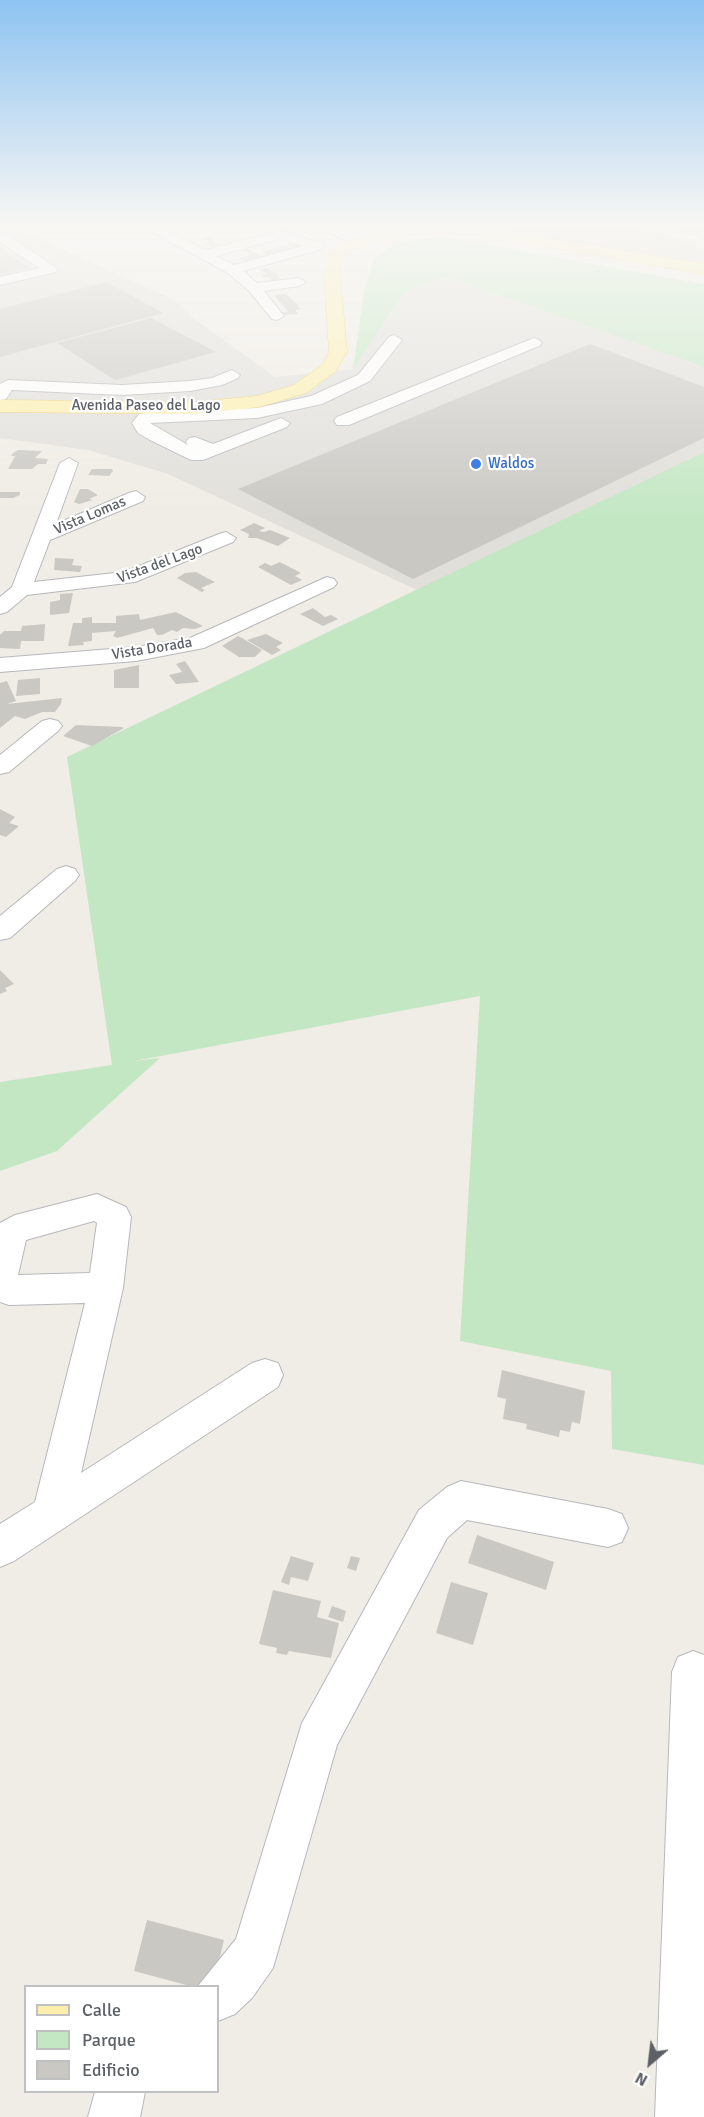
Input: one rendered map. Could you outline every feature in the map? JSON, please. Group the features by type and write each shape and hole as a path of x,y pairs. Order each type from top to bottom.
{"main road":[{"name":"Avenida Paseo del Lago","path":"0,406 195,408 237,405 288,394 315,380 329,368 338,352 336,323"}],"street":[{"path":"120,407 145,418 224,417 275,410 316,400 364,378 394,340"},
{"path":"343,421 534,343"},
{"path":"0,395 8,385 122,390 190,386 216,382 232,375"},
{"path":"364,378 417,390"},
{"path":"145,418 141,423 144,429 197,456 281,423"},
{"path":"0,608 21,590 69,463"},
{"name":"Vista Lomas","path":"43,536 136,497"},
{"name":"Vista del Lago","path":"21,590 128,578 226,538"},
{"name":"Vista Dorada","path":"0,665 136,654 196,643 327,583"},
{"path":"0,767 50,726"},
{"path":"0,931 66,875"},
{"path":"52,1513 106,1288"},
{"path":"0,1547 265,1375"},
{"path":"219,1996 235,1982 256,1951 317,1738 433,1524 461,1500 608,1528"},
{"path":"681,2117 693,1672"},
{"path":"114,2117 120,2093"}],"shaded area":[{"path":"0,323 200,323 275,377 353,369 384,323 578,323 704,367 704,452 417,590 168,474 88,450 0,438"}],"green space":[{"path":"360,323 384,323 353,369"},
{"path":"578,323 704,323 704,367"},
{"path":"704,452 704,1465 612,1449 611,1371 460,1341 480,996 134,1061 160,1058 57,1151 0,1171 0,1082 112,1065 67,757"}],"building":[{"path":"0,323 127,323 0,357"},
{"path":"133,323 160,323 216,352 115,380 57,343"},
{"name":"Waldos","path":"590,344 704,387 704,438 413,579 238,489"},
{"path":"18,450 42,451 35,458 48,459 46,464 38,464 32,469 8,469 15,456 11,456"},
{"path":"92,469 112,469 113,471 109,476 88,475"},
{"path":"80,489 88,489 98,495 89,499 93,500 79,504 74,502"},
{"path":"0,492 20,492 20,495 13,498 0,498"},
{"path":"254,523 265,528 259,531 270,530 290,538 278,546 257,538 248,538 249,534 240,530"},
{"path":"55,558 74,559 72,565 82,566 80,572 54,570"},
{"path":"280,562 301,573 295,576 302,580 291,585 258,567 265,563 271,566"},
{"path":"196,572 215,582 201,588 205,590 202,592 177,578 185,573"},
{"path":"73,593 69,613 50,615 50,602 60,600 60,594"},
{"path":"313,608 325,617 331,615 338,619 323,626 300,614"},
{"path":"176,612 203,626 195,629 183,628 177,632 172,630 162,635 157,635 153,628 117,638 113,636 116,631 92,633 92,641 83,642 84,645 68,646 73,623 82,623 82,618 92,617 92,623 116,623 116,616 139,614 140,620"},
{"path":"45,624 44,641 21,641 20,649 0,648 0,635 4,631 21,631 22,626"},
{"path":"266,634 283,643 276,647 281,650 272,655 247,640"},
{"path":"238,636 262,650 255,657 239,657 222,646"},
{"path":"185,661 199,682 176,684 169,675 182,672 176,664"},
{"path":"139,665 139,688 114,688 114,670"},
{"path":"40,678 40,694 16,696 18,680"},
{"path":"7,681 16,701 7,704 62,698 61,704 55,712 42,712 25,719 15,716 0,728 0,683"},
{"path":"76,725 124,728 92,746 63,736"},
{"path":"0,809 15,817 9,823 19,826 6,837 0,835"},
{"path":"0,970 14,984 5,988 7,991 0,994"},
{"path":"502,1370 585,1391 580,1424 572,1422 570,1432 560,1430 559,1437 526,1429 527,1424 503,1419 506,1399 497,1397"},
{"path":"477,1535 554,1562 546,1590 468,1563"},
{"path":"291,1556 314,1563 308,1581 291,1577 289,1585 281,1582"},
{"path":"351,1556 360,1558 356,1571 347,1568"},
{"path":"451,1582 488,1593 473,1645 436,1633"},
{"path":"273,1590 321,1601 317,1617 339,1623 331,1658 289,1651 287,1655 276,1653 277,1648 259,1644"},
{"path":"332,1606 346,1611 343,1622 328,1617"},
{"path":"147,1920 224,1940 213,1985 186,1985 134,1971"}],"place":[{"name":"Waldos","path":"476,464"}]}
